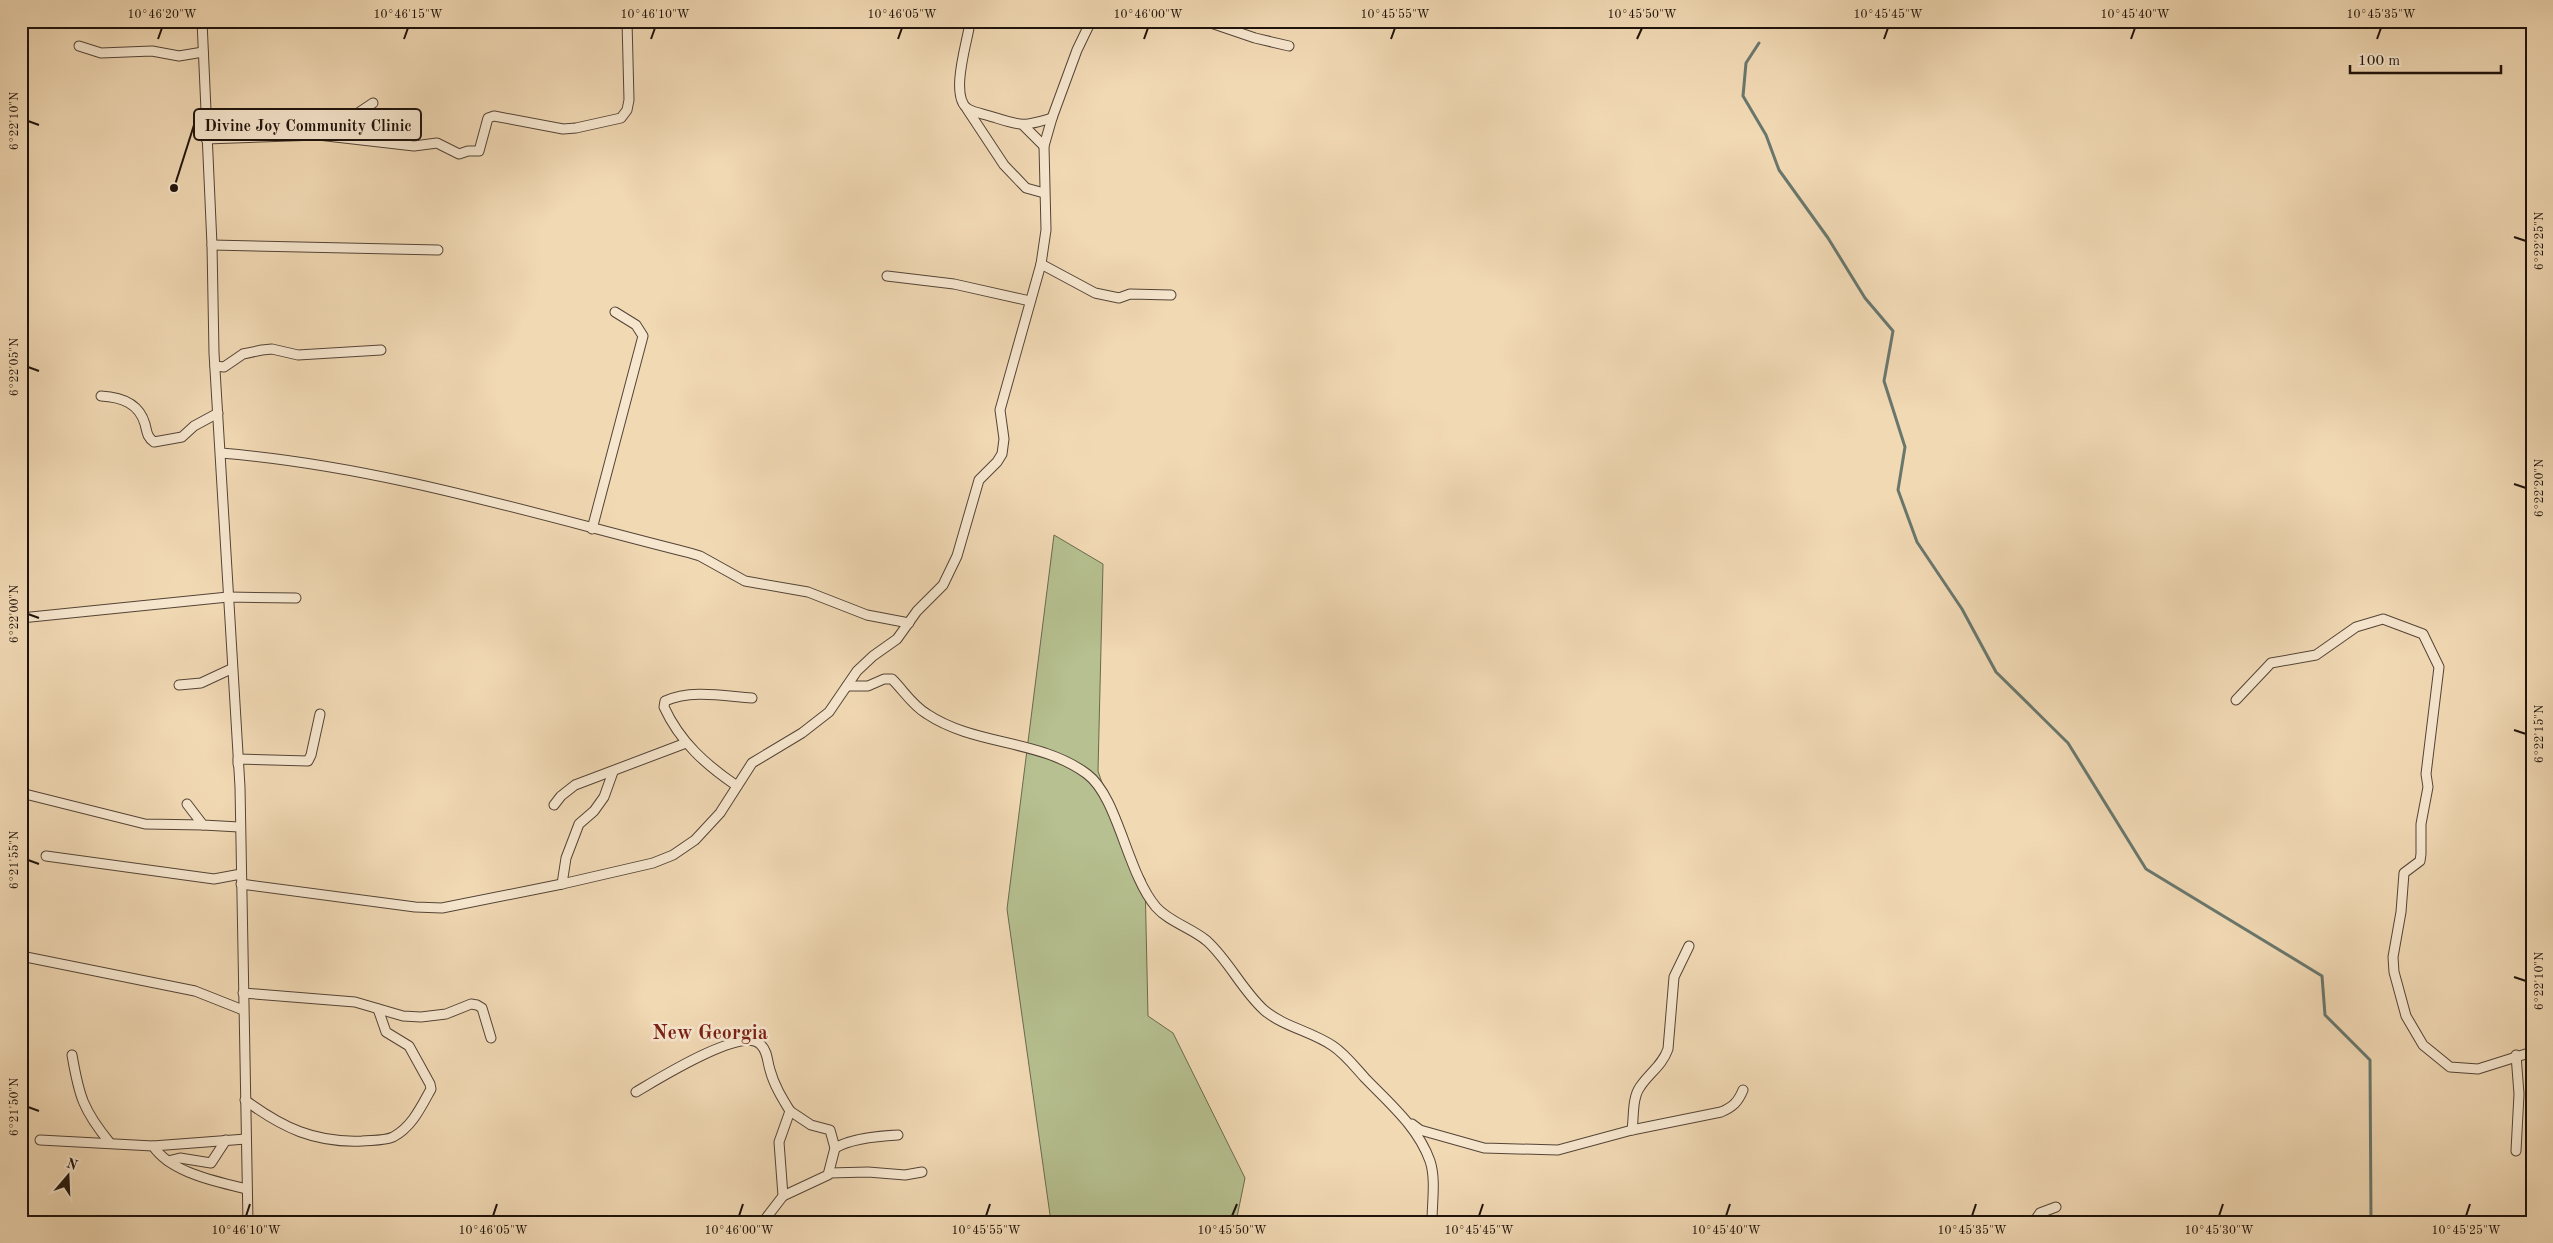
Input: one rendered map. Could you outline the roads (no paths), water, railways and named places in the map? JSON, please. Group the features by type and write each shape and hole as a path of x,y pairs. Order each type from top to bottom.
{"street":[{"path":"202,21 212,245 215,366 231,669 240,787"},
{"path":"206,139 318,135 414,146 437,143 459,154 468,151 479,151 488,118 494,116 563,129 621,118 627,110 629,100 627,21"},
{"path":"241,884 430,908 562,884 652,863 673,855 695,840 720,814 749,767 757,760 802,733 829,712 857,671 897,638 946,580 957,556 979,480 997,462 1002,454 1004,435 999,413 1041,264 1046,230 1044,146 1052,118 1077,50 1091,21"},
{"path":"1205,21 1255,38 1288,46"},
{"path":"969,28 958,86 960,98 1004,165 1026,188 1044,193"},
{"path":"79,46 101,53 152,50 179,56 203,52"},
{"path":"318,135 346,121 373,103"},
{"path":"967,108 1011,124 1024,126 1052,118"},
{"path":"1024,126 1044,146"},
{"path":"212,245 438,250"},
{"path":"1041,264 1095,293 1120,298 1130,294 1171,295"},
{"path":"887,276 954,284 1030,301"},
{"path":"592,528 643,336 636,325 615,312"},
{"path":"215,366 224,367 243,354 272,349 298,355 381,350"},
{"path":"101,396 124,399 136,408 143,417 148,437 154,442 182,437 194,426 218,413"},
{"path":"221,453 279,458 388,476 700,556 738,579 753,584 808,592 867,615 909,623"},
{"path":"21,618 228,598 296,598"},
{"path":"2236,700 2271,663 2316,655 2356,628 2383,619 2423,634 2439,667 2426,774 2428,787 2422,824 2421,854 2420,861 2404,873 2401,912 2393,957 2396,984 2406,1016 2422,1045 2450,1067 2478,1069 2516,1055 2532,1052"},
{"path":"179,685 201,683 231,669"},
{"path":"847,686 868,686 884,679 892,679 905,695 926,714 947,725 992,741 1051,755 1087,774 1100,788 1108,802 1148,898 1158,909 1206,940 1221,955 1264,1009 1280,1020 1316,1036 1335,1047 1418,1135 1430,1161 1433,1178 1432,1222"},
{"path":"737,786 699,758 686,743 668,715 664,707 665,701 699,694 752,698"},
{"path":"248,1222 238,759 300,762 310,759 320,714"},
{"path":"554,805 561,796 575,785 686,743"},
{"path":"562,884 565,864 579,824 594,812 604,798 613,772"},
{"path":"21,793 145,824 239,828"},
{"path":"187,804 203,825"},
{"path":"46,856 214,878 241,874"},
{"path":"1632,1130 1636,1094 1664,1059 1668,1049 1674,977 1682,956 1689,946"},
{"path":"21,956 195,991 243,1010"},
{"path":"243,993 328,999 403,1016 421,1017 446,1014 471,1004 477,1005 482,1008 492,1038"},
{"path":"245,1100 278,1122 320,1139 349,1141 380,1140 393,1136 413,1120 431,1089 409,1046 386,1032 378,1009"},
{"path":"636,1092 702,1054 724,1046 755,1041 766,1052 770,1070 780,1094 790,1111 811,1124 830,1130 835,1148 829,1173"},
{"path":"72,1054 82,1103 92,1121 110,1143"},
{"path":"2516,1055 2519,1094 2518,1146 2516,1151"},
{"path":"1404,1118 1420,1130 1484,1148 1498,1150 1558,1150 1632,1130 1721,1112 1731,1108 1738,1101 1743,1090"},
{"path":"782,1196 779,1142 790,1111"},
{"path":"835,1148 842,1144 881,1136 898,1135"},
{"path":"40,1140 153,1146 246,1138"},
{"path":"168,1161 180,1158 211,1163 226,1140"},
{"path":"153,1146 160,1156 168,1161 211,1180 246,1189"},
{"path":"764,1222 782,1196 829,1173 868,1172 905,1175 922,1172"},
{"path":"2034,1222 2040,1212 2056,1207"}],"waterway":[{"path":"1759,43 1746,63 1743,96 1766,135 1779,170 1828,238 1865,298 1893,331 1884,381 1905,447 1898,490 1917,542 1962,609 1996,672 2068,743 2146,869 2322,976 2325,1015 2370,1060 2371,1222"}],"place":[{"name":"Divine Joy Community Clinic","path":"174,188"}],"district":[{"name":"New Georgia","path":"710,1032"}]}
